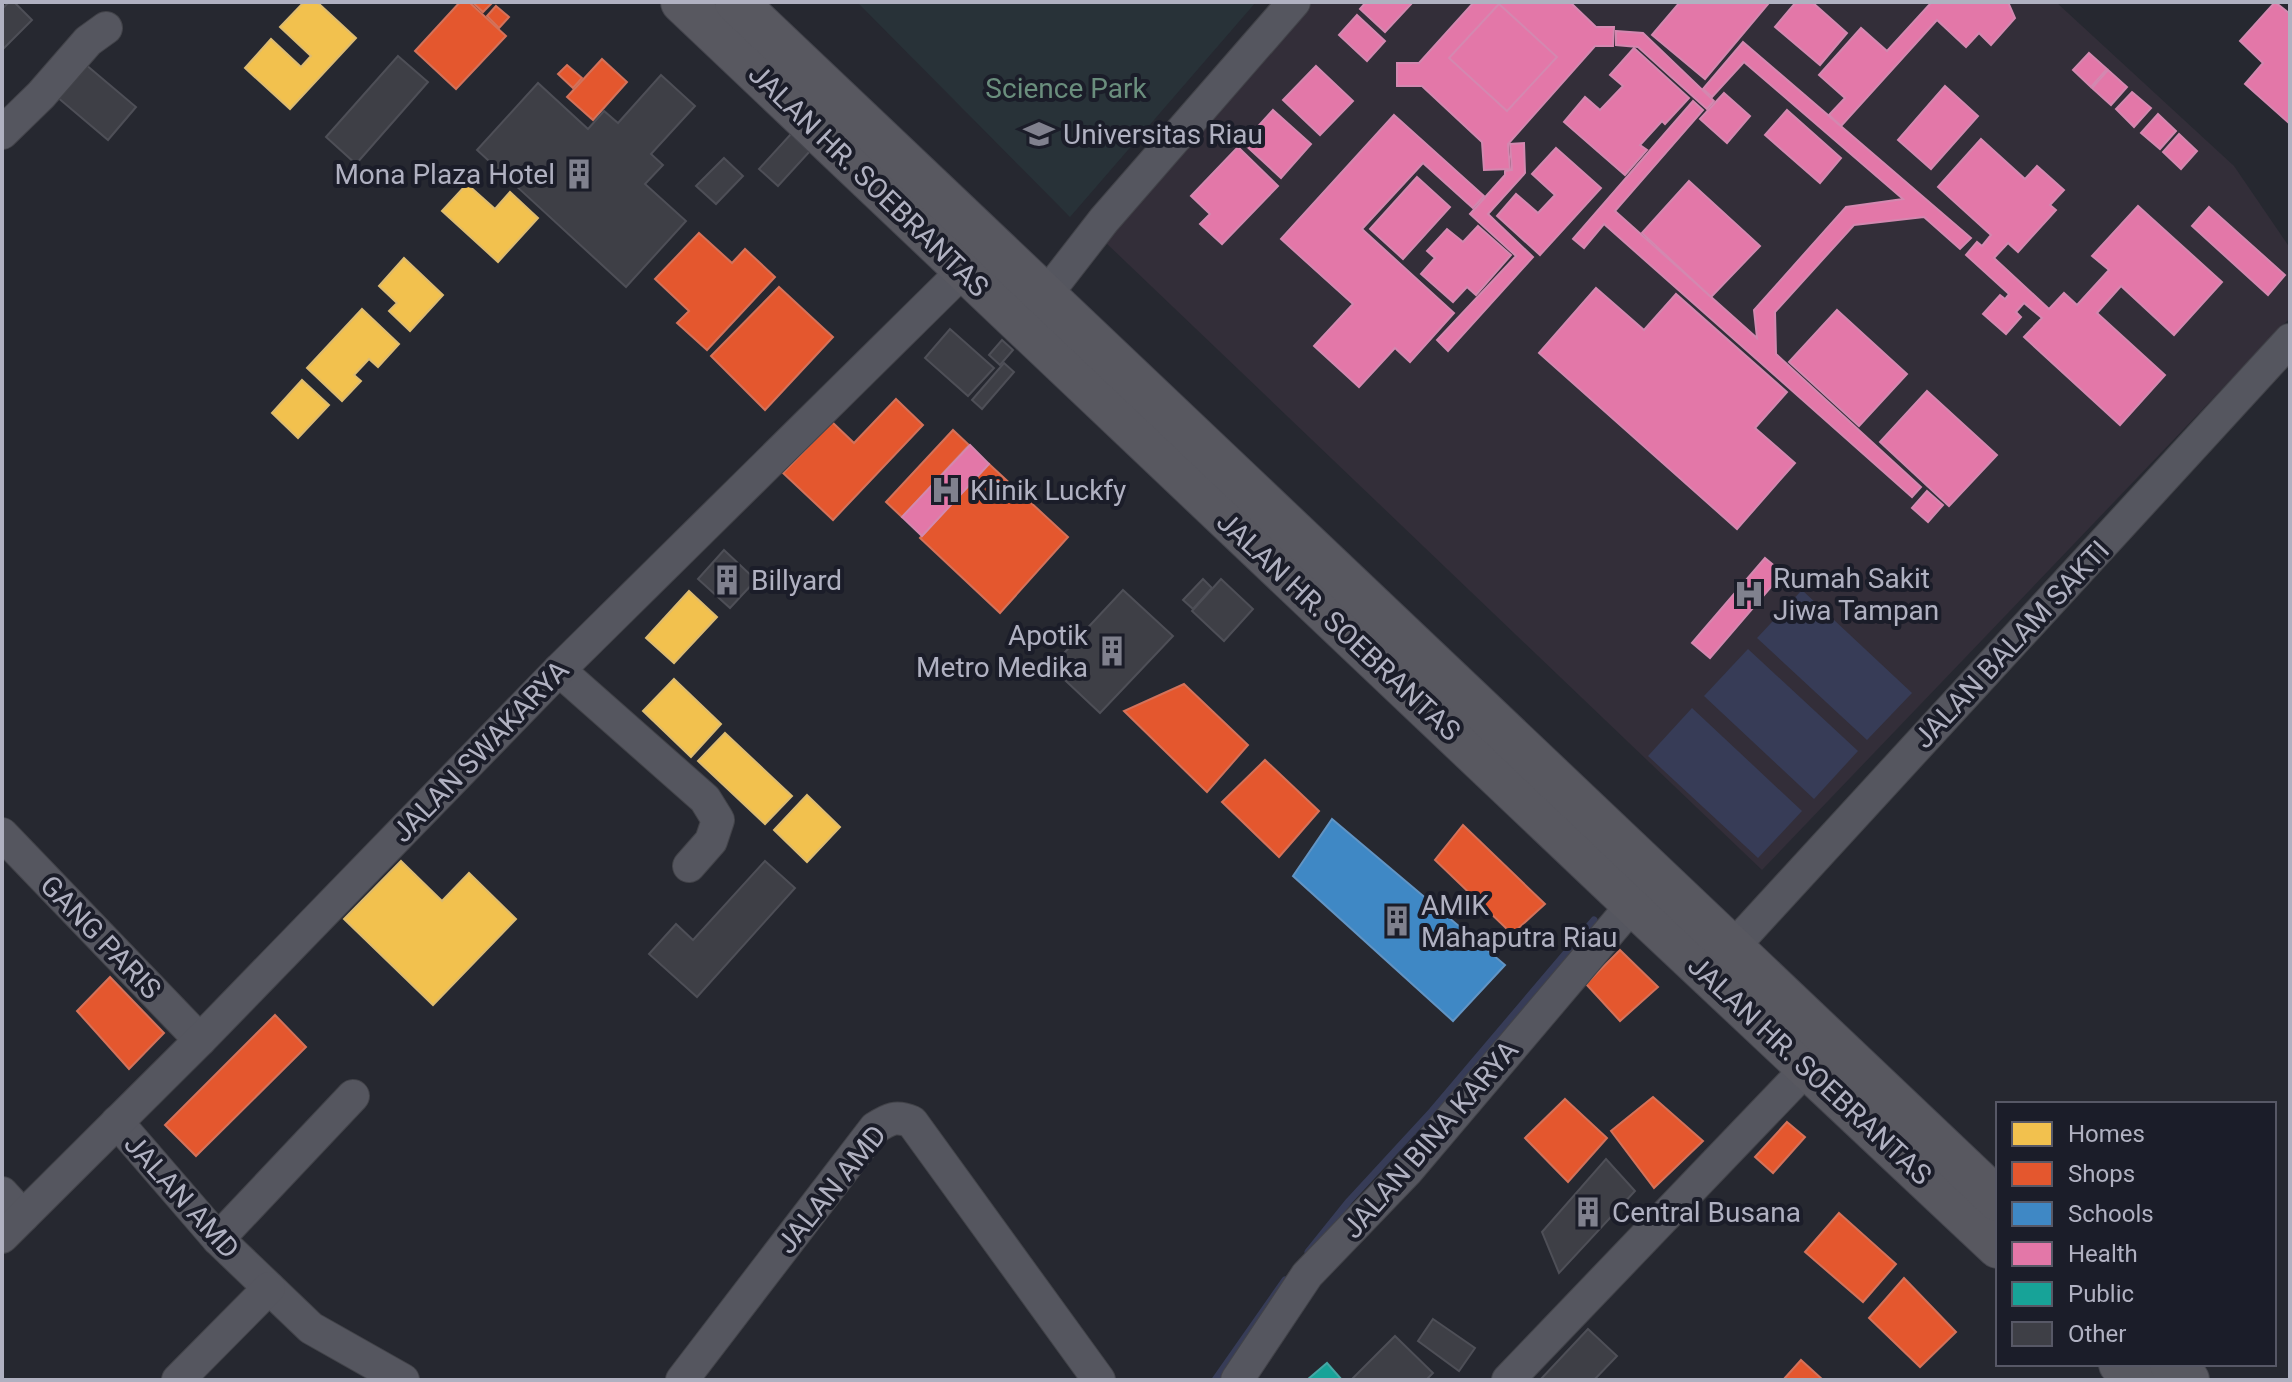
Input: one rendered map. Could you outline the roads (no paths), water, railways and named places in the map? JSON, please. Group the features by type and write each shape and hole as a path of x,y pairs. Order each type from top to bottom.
{"main road":[{"name":"JALAN HR. SOEBRANTAS","path":"682,2 964,270 1732,948 1996,1198"},
{"name":"JALAN HR. SOEBRANTAS","path":"736,2 1045,296 1633,904 1996,1245"},
{"path":"2173,1366 2188,1380"}],"street":[{"path":"1045,296 1104,220 1294,2"},
{"path":"2,133 41,95 88,41 106,28"},
{"name":"JALAN SWAKARYA","path":"9,1215 117,1122 200,1040 559,670 964,270"},
{"name":"JALAN BALAM SAKTI","path":"1732,948 2290,340"},
{"path":"559,670 705,799 718,820 711,841 689,866"},
{"name":"GANG PARIS","path":"2,834 200,1040"},
{"name":"JALAN BINA KARYA","path":"1237,1380 1307,1275 1407,1171 1633,904"},
{"path":"1508,1380 1807,1068"},
{"path":"218,1239 353,1096"},
{"name":"JALAN AMD","path":"682,1380 875,1128 889,1118 900,1117 912,1122 1099,1380"},
{"name":"JALAN AMD","path":"117,1122 218,1239 311,1328 403,1380"},
{"path":"178,1380 269,1288"}],"water":[{"path":"1802,590 1912,693 1867,740 1757,638"},
{"path":"1748,649 1858,751 1814,799 1704,696"},
{"path":"1692,708 1802,811 1758,858 1648,756"}],"waterway":[{"path":"1308,1252 1594,920"},
{"path":"1215,1380 1285,1280"}],"place":[{"name":"Universitas Riau","path":"1039,134"},
{"name":"Mona Plaza Hotel","path":"579,174"},
{"name":"Klinik Luckfy","path":"946,490"},
{"name":"Billyard","path":"727,580"},
{"name":"Rumah Sakit Jiwa Tampan","path":"1749,594"},
{"name":"Apotik Metro Medika","path":"1112,651"},
{"name":"AMIK Mahaputra Riau","path":"1397,921"},
{"name":"Central Busana","path":"1588,1212"}],"park label":[{"name":"Science Park","path":"1066,88"}]}
